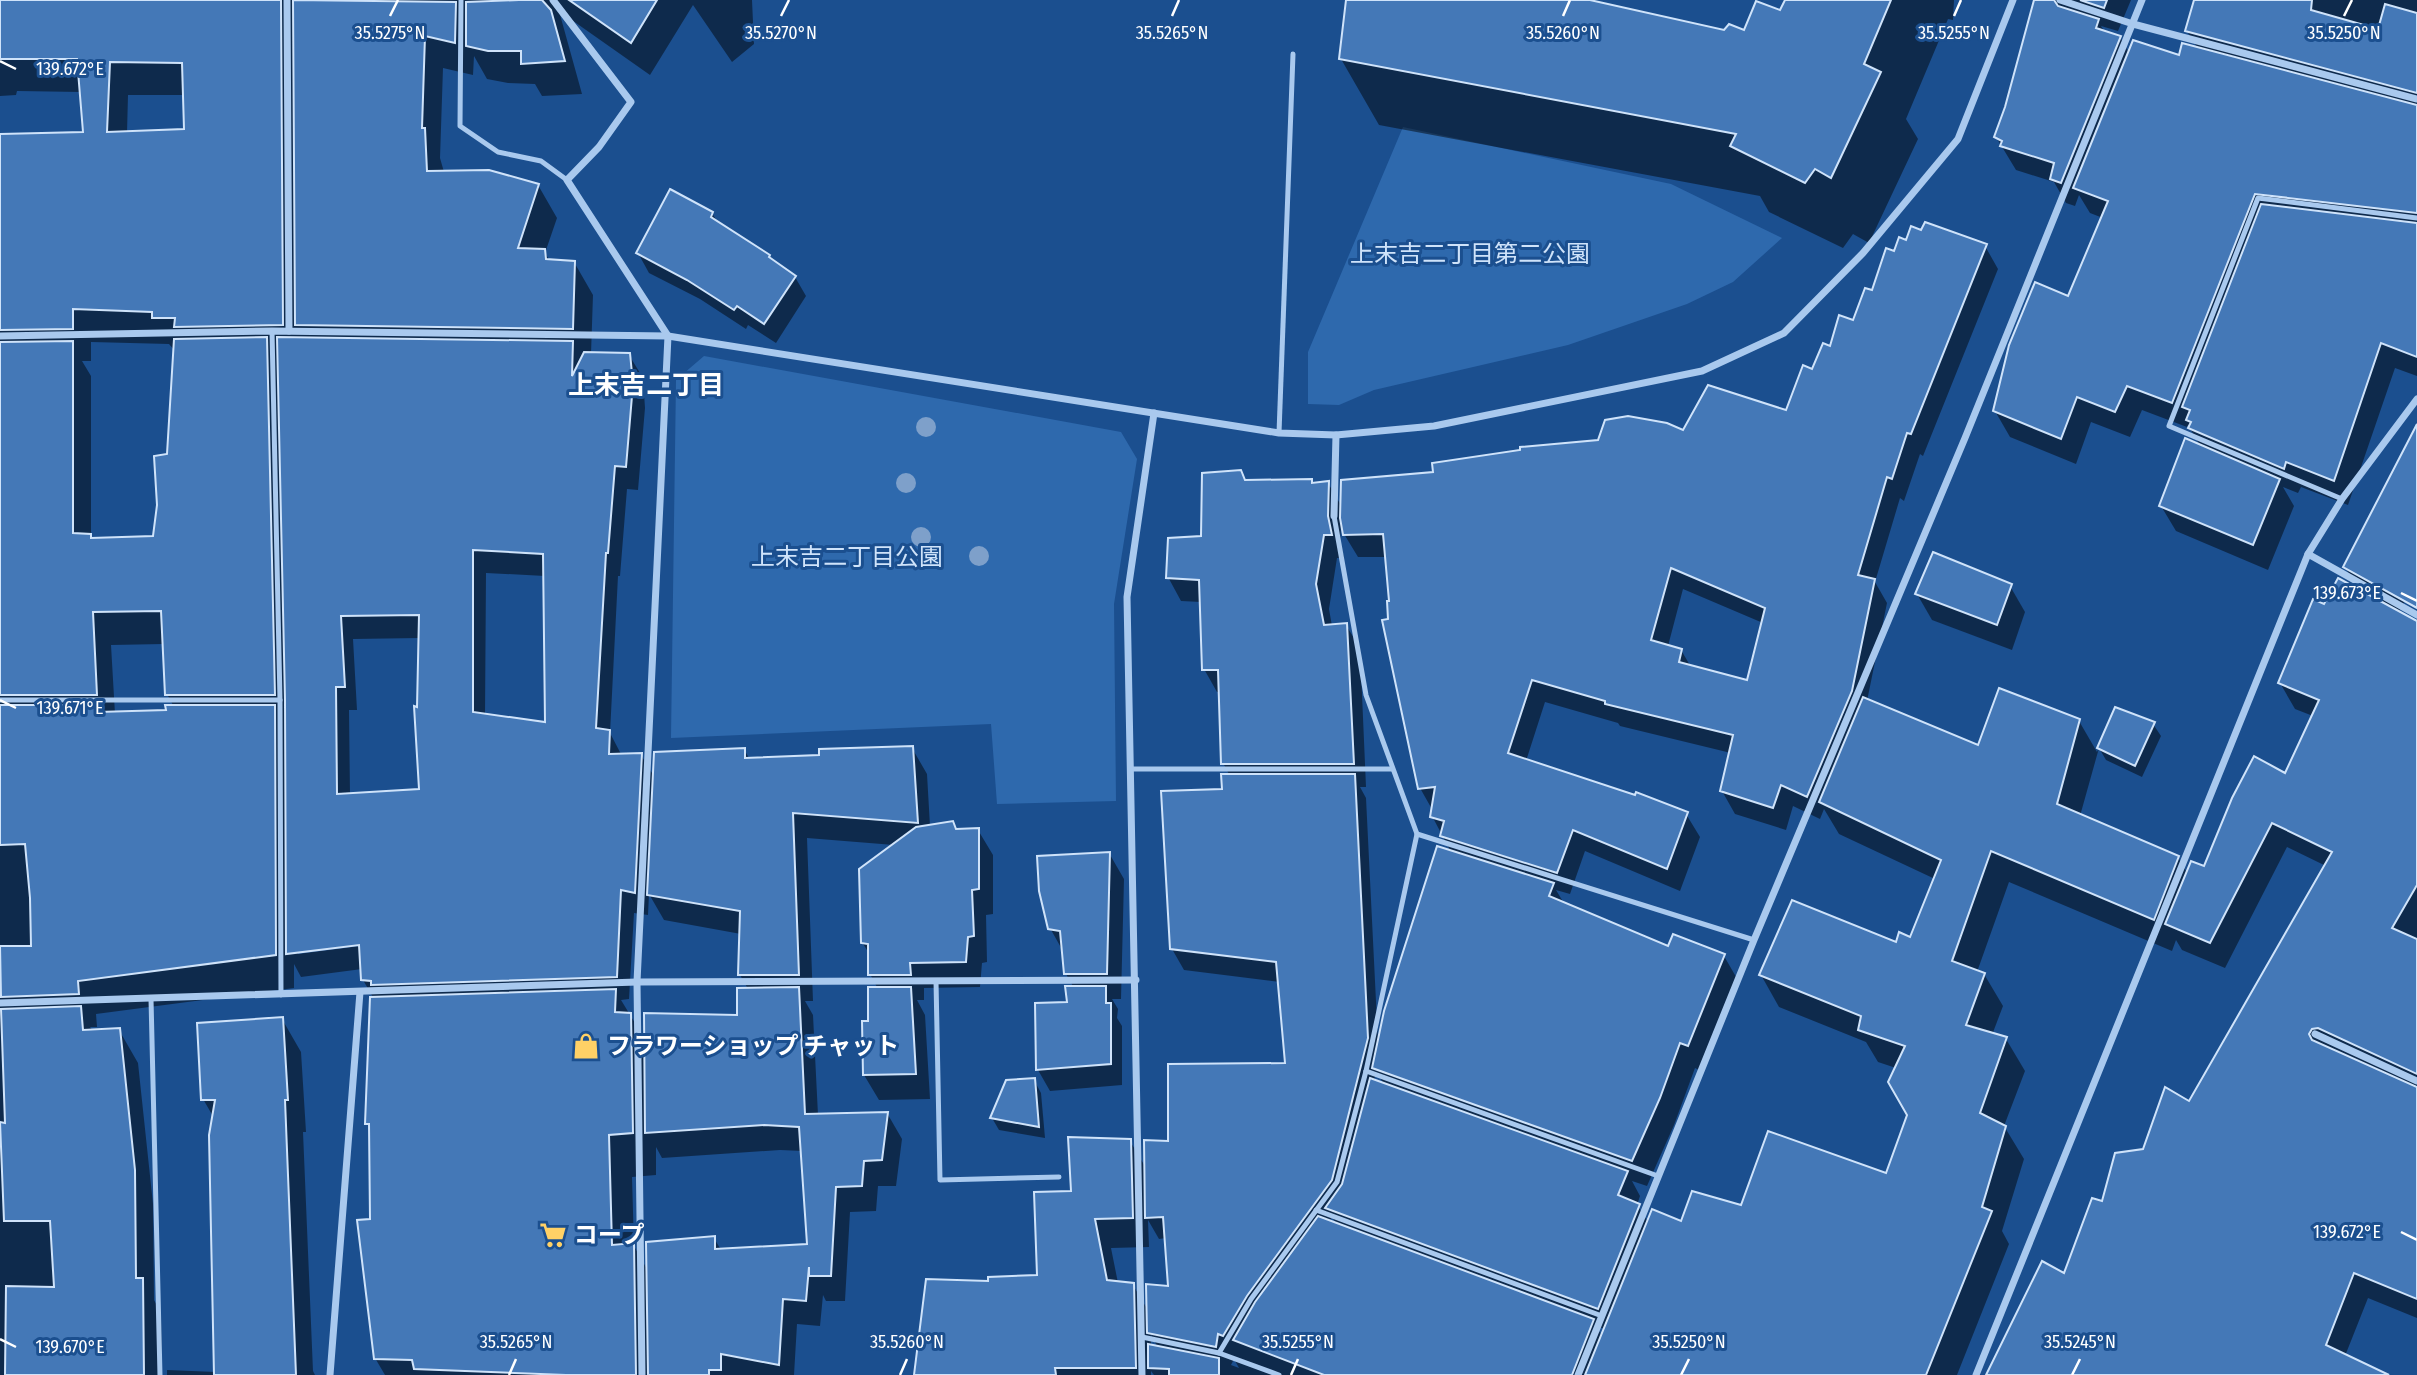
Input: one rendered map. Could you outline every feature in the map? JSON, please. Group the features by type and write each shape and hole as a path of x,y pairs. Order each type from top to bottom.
{"street":[{"path":"287,0 289,331"},
{"path":"553,0 631,102 599,147 567,180 668,336 637,982 642,1375"},
{"path":"0,336 289,331 668,336 1279,433 1336,435 1434,426 1702,371 1784,333 1863,253 1958,139 2013,0"},
{"path":"2060,0 2133,24 2417,99"},
{"path":"1578,1375 1754,940 1959,451 2142,0"},
{"path":"1976,1375 2308,554 2342,499 2417,399"},
{"path":"1142,1375 1127,597 1154,413"},
{"path":"1334,516 1336,435"},
{"path":"2308,554 2417,615"},
{"path":"0,1003 637,982 1136,980"},
{"path":"330,1375 360,992"},
{"path":"2315,1034 2417,1081"}],"lane":[{"path":"461,0 460,127 498,152 541,161 567,180"},
{"path":"1279,433 1293,54"},
{"path":"2342,499 2169,426 2258,198 2417,218"},
{"path":"272,331 280,700 281,995"},
{"path":"1219,1353 1251,1299 1337,1182 1366,1071 1417,834 1366,695 1334,516"},
{"path":"0,700 280,700"},
{"path":"1131,769 1392,769"},
{"path":"1417,834 1754,940"},
{"path":"936,981 940,1180 1059,1177"},
{"path":"151,999 160,1375"},
{"path":"1366,1071 1658,1176"},
{"path":"1316,1210 1601,1316"},
{"path":"1142,1337 1219,1353 1279,1375"}],"green space":[{"name":"上末吉二丁目第二公園","path":"1403,127 1671,184 1782,238 1733,282 1687,304 1568,345 1374,390 1339,405 1308,404 1308,352"},
{"name":"上末吉二丁目公園","path":"704,356 1121,432 1137,459 1114,604 1116,801 997,804 991,724 671,738 676,380"}],"building":[{"path":"0,0 281,0 283,325 174,327 175,318 152,318 152,312 73,309 73,329 0,330 0,134 83,132 77,59 0,59","holes":["110,62 182,63 184,129 107,132"]},
{"path":"293,0 456,2 455,43 425,36 422,128 425,128 427,171 489,170 539,184 518,248 545,249 546,259 575,261 573,329 295,325"},
{"path":"542,0 551,10 565,61 521,64 521,51 488,51 466,46 466,2"},
{"path":"569,0 657,0 631,43"},
{"path":"1346,0 1590,0 1724,30 1729,24 1744,30 1756,1 1780,10 1785,0 1891,0 1864,64 1881,72 1831,178 1815,169 1805,183 1730,146 1736,134 1339,59"},
{"path":"2034,0 2054,0 2058,6 2099,19 2096,28 2121,36 2061,183 2050,179 2054,163 2000,146 2002,141 1994,137 2005,107"},
{"path":"2080,0 2107,0 2104,8"},
{"path":"2194,0 2312,0 2311,10 2378,29 2385,4 2417,13 2417,93 2185,31"},
{"path":"2133,40 2179,55 2182,43 2417,105 2417,213 2255,194 2172,403 2127,386 2115,412 2077,397 2061,439 1993,411 2009,345 2035,282 2068,296 2108,201 2073,188"},
{"path":"670,189 713,212 711,217 770,255 769,257 796,276 764,324 737,306 734,310 687,280 636,253"},
{"path":"2261,204 2417,223 2417,357 2381,343 2334,481 2286,462 2284,469 2188,428 2191,422 2186,420 2190,410 2182,407"},
{"path":"1925,222 1987,244 1911,434 1907,433 1892,479 1887,477 1858,575 1875,579 1852,691 1807,797 1781,785 1773,808 1720,791 1733,735 1605,704 1605,701 1532,680 1508,753 1635,795 1636,792 1688,812 1667,869 1573,830 1557,873 1440,836 1444,821 1430,817 1435,787 1418,789 1382,620 1388,619 1389,601 1383,534 1343,535 1340,518 1341,480 1433,472 1432,463 1520,450 1520,447 1598,440 1605,420 1628,416 1667,423 1683,430 1708,385 1786,410 1803,365 1812,369 1823,343 1830,346 1839,315 1853,320 1865,288 1872,290 1886,248 1894,251 1899,237 1906,240 1911,226 1921,230","holes":["1671,568 1765,608 1747,680 1679,662 1682,649 1651,640"]},
{"path":"267,337 275,695 165,695 161,611 93,612 97,695 0,695 0,342 73,341 73,533 91,534 91,538 153,536 157,505 154,456 167,454 174,339"},
{"path":"277,337 573,341 572,376 584,352 630,353 633,384 626,467 615,466 606,553 596,728 610,730 609,754 642,753 635,893 621,890 617,977 371,985 371,981 361,980 359,945 286,954 285,700","holes":["473,550 543,554 545,722 473,712","419,615 417,707 414,706 419,789 337,794 336,687 345,687 341,616"]},
{"path":"2417,424 2417,608 2343,567"},
{"path":"2185,438 2280,479 2253,545 2159,506"},
{"path":"1241,470 1245,480 1312,479 1312,483 1329,481 1328,516 1332,535 1324,535 1316,584 1324,625 1347,623 1354,764 1221,764 1218,670 1202,670 1199,580 1166,578 1168,538 1201,536 1202,473"},
{"path":"1933,552 2012,584 1997,625 1915,594"},
{"path":"2338,578 2417,621 2417,885 2392,928 2417,939 2417,1074 2318,1028 2312,1029 2309,1034 2312,1040 2417,1087 2417,1299 2354,1273 2326,1345 2389,1375 1986,1375 2042,1261 2064,1273 2092,1198 2102,1201 2115,1153 2143,1149 2165,1087 2189,1101 2332,852 2272,823 2210,943 2165,924 2191,861 2204,866 2232,798 2254,756 2285,773 2319,700 2278,683 2313,599 2324,604"},
{"path":"1999,688 2080,719 2057,804 2179,856 2154,920 1991,851 1952,961 1985,973 1966,1025 2007,1037 1980,1113 2006,1126 1982,1207 1992,1211 1926,1375 1585,1375 1652,1209 1681,1221 1692,1191 1741,1205 1768,1131 1886,1173 1907,1115 1888,1082 1905,1046 1858,1030 1861,1016 1759,975 1792,900 1896,942 1899,932 1910,937 1941,860 1819,802 1863,697 1978,745"},
{"path":"0,705 98,705 98,712 166,710 165,705 275,705 276,955 78,981 79,994 1,997 0,946 31,946 25,844 0,845"},
{"path":"2115,707 2155,722 2135,766 2097,748"},
{"path":"913,746 918,823 793,813 799,975 738,975 740,911 647,895 654,752 745,748 745,758 819,755 819,749"},
{"path":"1221,774 1355,774 1368,1038 1332,1180 1247,1296 1223,1336 1218,1334 1216,1347 1147,1333 1146,1284 1168,1286 1163,1217 1145,1218 1144,1140 1168,1141 1168,1064 1285,1063 1276,962 1170,949 1161,791 1222,789"},
{"path":"953,821 956,829 979,828 979,889 972,890 974,936 968,937 966,962 910,963 911,975 868,975 868,944 861,943 859,869 916,827"},
{"path":"1437,846 1554,883 1549,896 1668,946 1673,934 1725,954 1688,1046 1680,1043 1660,1098 1632,1161 1372,1068 1384,1011"},
{"path":"1110,852 1107,974 1064,974 1060,931 1048,929 1039,891 1037,856"},
{"path":"1065,986 1106,986 1106,1003 1111,1003 1111,1064 1036,1070 1035,1003 1067,1002"},
{"path":"799,987 805,1114 888,1112 882,1160 864,1161 862,1186 836,1187 831,1276 809,1276 809,1267 806,1301 783,1299 779,1365 721,1354 721,1370 709,1370 709,1375 648,1375 646,1242 715,1236 715,1249 807,1244 799,1127 764,1125 645,1133 644,1013 737,1015 737,988"},
{"path":"868,987 911,987 916,1074 863,1075 862,1021 868,1021"},
{"path":"616,989 615,1012 631,1013 633,1133 609,1135 612,1245 634,1243 636,1375 414,1369 412,1360 374,1359 357,1220 370,1219 369,1124 365,1124 370,997"},
{"path":"81,1006 83,1030 120,1028 135,1170 136,1278 143,1278 144,1375 5,1375 6,1286 54,1287 50,1221 4,1221 0,1122 5,1123 1,1009"},
{"path":"283,1017 296,1375 214,1375 209,1135 215,1100 201,1100 197,1023"},
{"path":"1035,1078 1039,1127 990,1118 1006,1080"},
{"path":"1370,1078 1628,1171 1618,1195 1640,1204 1598,1309 1325,1208 1342,1184"},
{"path":"1068,1137 1131,1139 1133,1218 1095,1219 1107,1280 1134,1283 1136,1368 1055,1368 1056,1375 914,1375 926,1279 988,1281 988,1277 1037,1275 1034,1192 1071,1191"},
{"path":"1318,1216 1594,1319 1572,1375 1324,1375 1233,1340 1255,1302"},
{"path":"1148,1344 1219,1358 1219,1375 1169,1375 1169,1369 1148,1368"}],"place":[{"name":"フラワーショップ チャット","path":"586,1046"},
{"name":"コープ","path":"553,1235"}],"district":[{"name":"上末吉二丁目","path":"646,385"}]}
